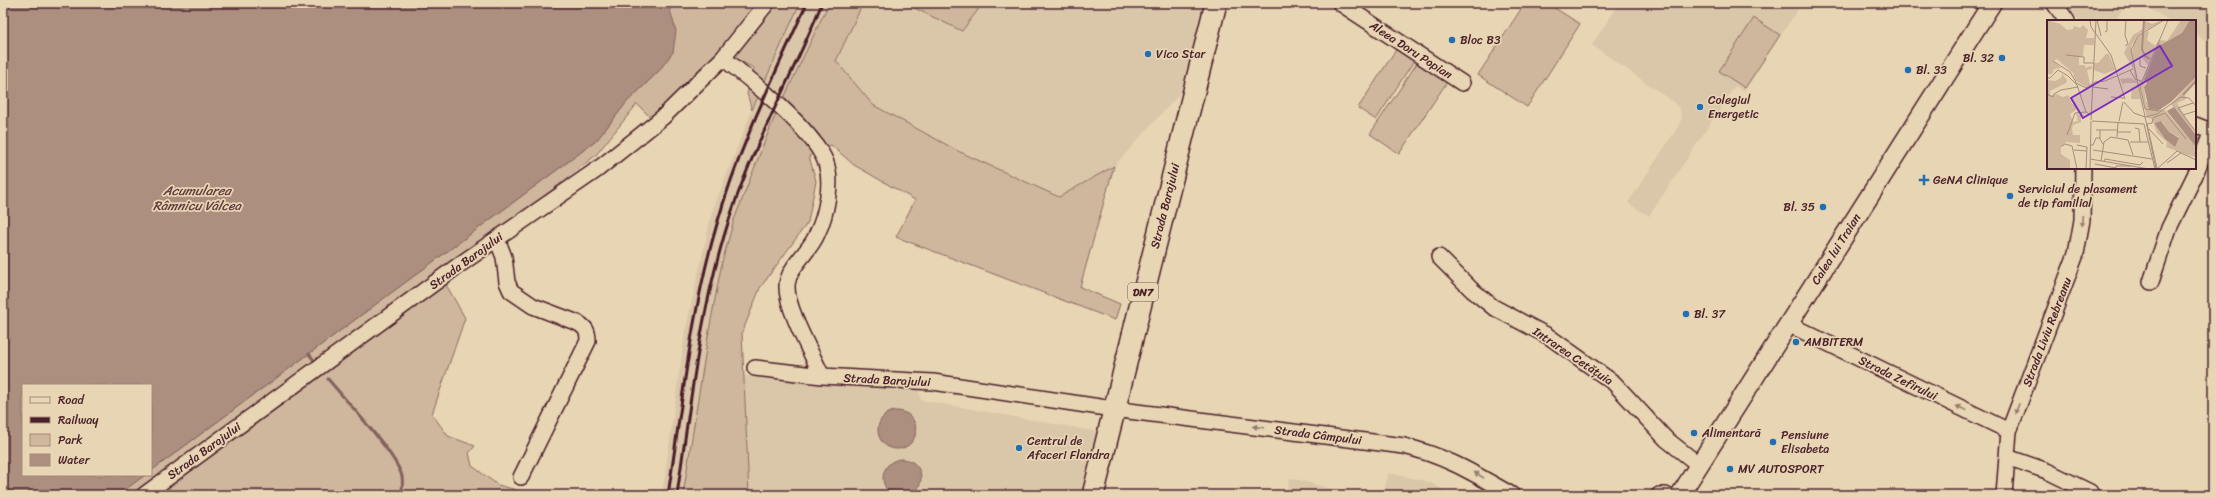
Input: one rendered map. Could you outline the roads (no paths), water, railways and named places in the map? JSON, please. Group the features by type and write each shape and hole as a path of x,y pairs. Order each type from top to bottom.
{"highway":[{"name":"Strada Barajului","path":"1093,495 1113,408 1216,3"}],"main road":[{"name":"Calea lui Traian","path":"1680,495 1992,3"}],"street":[{"name":"Strada Barajului","path":"144,495 497,239 598,169 663,117 723,58 767,3"},
{"name":"Aleea Doru Popian","path":"1340,3 1462,83"},
{"path":"2054,3 2066,20"},
{"path":"723,58 755,83 788,114 818,148 827,164 828,189 822,222 810,247 791,272 787,286 794,313 822,376"},
{"path":"2151,282 2169,228 2195,175 2212,132 2196,125"},
{"name":"Strada Liviu Rebreanu","path":"2004,495 2009,432 2076,254 2082,220 2083,169"},
{"path":"497,239 504,257 507,282 511,291 533,306 578,323 584,327 588,334 588,341 563,394 520,477"},
{"name":"Intrarea Cetățuia","path":"1439,257 1472,290 1493,307 1548,336 1614,383 1666,439 1698,465"},
{"name":"Strada Zefirului","path":"1788,324 2009,432"},
{"name":"Strada Barajului","path":"755,368 822,376 933,382 1113,408"},
{"name":"Strada Câmpului","path":"1113,408 1404,446 1434,454 1466,468 1512,495"},
{"path":"2007,457 2047,470 2090,492"},
{"path":"1659,495 1666,495"}],"water":[{"name":"Acumularea Râmnicu Vâlcea","path":"3,3 668,3 676,31 673,52 659,71 627,102 596,141 152,470 152,384 22,384 22,476 144,476 118,495 3,495"},
{"path":"893,411 901,411 911,416 915,423 915,437 911,444 901,449 893,449 883,444 881,441 878,434 878,426 883,416 886,414"},
{"path":"898,459 906,459 913,462 918,467 921,478 918,489 913,494 906,497 898,497 891,494 886,489 883,482 883,474 886,467 891,462"}],"waterway":[{"path":"309,354 317,364"},
{"path":"328,379 380,440 390,454 402,476 402,495"}],"railway":[{"path":"668,495 700,291 717,224 746,139 807,3"},
{"path":"677,495 698,352 712,280 721,245 752,158 800,55 822,3"}],"place":[{"name":"Bloc B3","path":"1452,40"},
{"name":"Vico Star","path":"1148,54"},
{"name":"Bl. 32","path":"2002,58"},
{"name":"Bl. 33","path":"1908,70"},
{"name":"Colegiul Energetic","path":"1700,107"},
{"name":"GeNA Clinique","path":"1924,180"},
{"name":"Serviciul de plasament de tip familial","path":"2010,196"},
{"name":"Bl. 35","path":"1823,207"},
{"name":"Bl. 37","path":"1686,314"},
{"name":"AMBITERM","path":"1796,342"},
{"name":"Alimentară","path":"1694,433"},
{"name":"Pensiune Elisabeta","path":"1773,442"},
{"name":"Centrul de Afaceri Flandra","path":"1019,448"},
{"name":"MV AUTOSPORT","path":"1730,469"}]}
